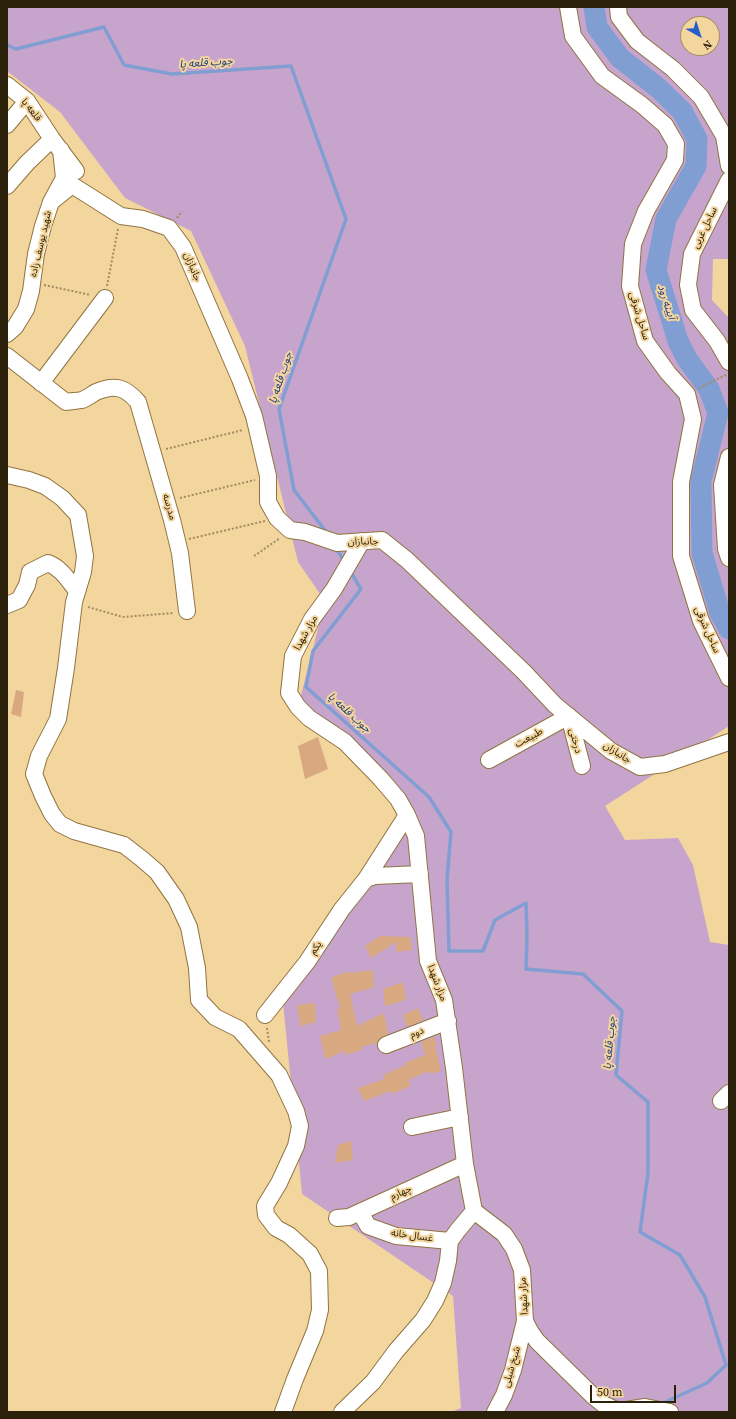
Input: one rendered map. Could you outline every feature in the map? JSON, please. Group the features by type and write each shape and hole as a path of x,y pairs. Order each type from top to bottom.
{"street":[{"name":"ساحل شرقی","path":"568,7 574,36 602,76 642,105 665,125 676,144 675,160 646,211 633,244 630,286 645,341 668,373 687,394 693,418 681,482 681,556 700,621 729,678"},
{"path":"618,7 619,17 637,41 673,69 701,97 724,136 729,166"},
{"name":"قلعه پا","path":"7,85 27,101 57,144"},
{"path":"7,125 27,101"},
{"path":"7,186 27,163 57,144 73,178 121,216"},
{"name":"شهید یوسف زاده","path":"7,334 15,327 26,309 31,290 41,233 51,202 73,178"},
{"name":"ساحل غربی","path":"729,180 692,254 688,285 693,310 717,341 729,362"},
{"name":"جانبازان","path":"121,216 143,220 169,228 183,247 240,379 256,427 268,476 268,502 277,518 290,530 306,532 331,541 382,540 524,672 555,705 611,751 640,767 665,764 729,742"},
{"path":"7,356 41,383 105,298"},
{"name":"مدرسه","path":"41,383 66,402 83,400 97,392 110,388 119,388 130,393 138,402 177,541 187,612"},
{"path":"729,458 722,485 726,549 729,558"},
{"path":"7,475 29,480 45,486 62,498 78,514 85,556 83,572 75,597 58,719 39,756 34,774 43,796 52,814 60,824 74,831 124,845 142,858 157,872 176,899 189,927 197,968 199,1000 215,1018 239,1029 244,1034 279,1075 296,1111 300,1126 296,1146 279,1183 265,1206 266,1215 276,1228 289,1235 310,1254 320,1271 320,1310 315,1331 283,1412"},
{"name":"مزار شهدا","path":"362,541 334,590 312,619 292,656 289,693 298,706 310,718 345,742 361,758 398,799 408,815 416,836 428,961 444,1000 448,1021 465,1164 474,1211 504,1234 514,1249 522,1270 525,1321 537,1341 603,1404 617,1412"},
{"path":"7,605 19,600 27,585 30,572 48,563 60,569 75,597"},
{"name":"طبیعت","path":"490,760 569,716"},
{"name":"درختی","path":"569,716 582,766"},
{"name":"یکم","path":"265,1015 307,962 354,893 366,879 408,815"},
{"path":"366,879 375,876 420,874"},
{"name":"دوم","path":"386,1045 448,1021"},
{"path":"412,1127 460,1117"},
{"name":"چهارم","path":"337,1218 349,1217 465,1164"},
{"path":"342,1412 372,1382 423,1320 431,1308 443,1283 448,1261 450,1241 474,1211"},
{"name":"غسال خانه","path":"360,1212 368,1226 396,1236 450,1241"},
{"name":"شیخ شبلی","path":"495,1412 504,1395 525,1321"},
{"path":"617,1412 645,1407 670,1412"}],"path":[{"path":"32,282 105,298 121,216"},
{"path":"695,390 729,374"},
{"path":"152,452 256,427"},
{"path":"167,501 268,476"},
{"path":"177,541 277,518"},
{"path":"254,556 290,530"},
{"path":"75,597 123,617 187,612"}],"shaded area":[{"path":"7,7 729,7 729,259 713,259 712,300 729,318 729,726 605,806 625,840 678,838 693,865 710,942 729,945 729,1412 451,1412 461,1408 453,1296 302,1194 282,993 407,815 298,707 325,601 298,562 245,346 191,231 125,198 60,112 7,71"}],"building":[{"path":"16,690 24,692 21,717 11,714"},
{"path":"318,737 328,769 305,779 298,746"},
{"path":"380,936 410,937 412,950 396,952 396,942 371,958 365,946"},
{"path":"373,970 374,987 350,994 357,1026 384,1013 388,1034 379,1039 377,1043 361,1047 362,1050 346,1055 345,1051 325,1059 320,1036 341,1030 337,1009 340,1008 331,978 348,971 349,973"},
{"path":"403,982 406,1000 385,1006 383,989"},
{"path":"315,1003 316,1022 300,1026 297,1005"},
{"path":"418,1008 423,1020 407,1027 403,1015"},
{"path":"434,1037 437,1045 435,1046 441,1071 430,1074 429,1071 408,1080 411,1086 391,1094 390,1091 364,1101 358,1088 385,1079 383,1075 406,1065 405,1063 425,1055 421,1042"},
{"path":"351,1141 353,1160 335,1163 338,1145"}],"waterway":[{"name":"آیینه رود","path":"594,7 597,27 620,58 657,87 682,111 697,139 696,166 666,219 656,270 678,341 687,359 709,389 718,413 701,481 702,553 720,613 729,629"},
{"name":"جوب قلعه پا","path":"7,45 16,49 104,27 124,65 172,74 291,66 346,219 279,409 294,490 327,533"},
{"name":"جوب قلعه پا","path":"335,547 345,562"},
{"name":"جوب قلعه پا","path":"350,571 361,589 313,651 306,687 429,797 451,832 447,880 449,951 483,951 495,920 526,903 526,969 583,974 622,1011 616,1075 648,1102 648,1173 640,1232 680,1255 705,1297 726,1365 707,1383 663,1403 662,1406"}]}
